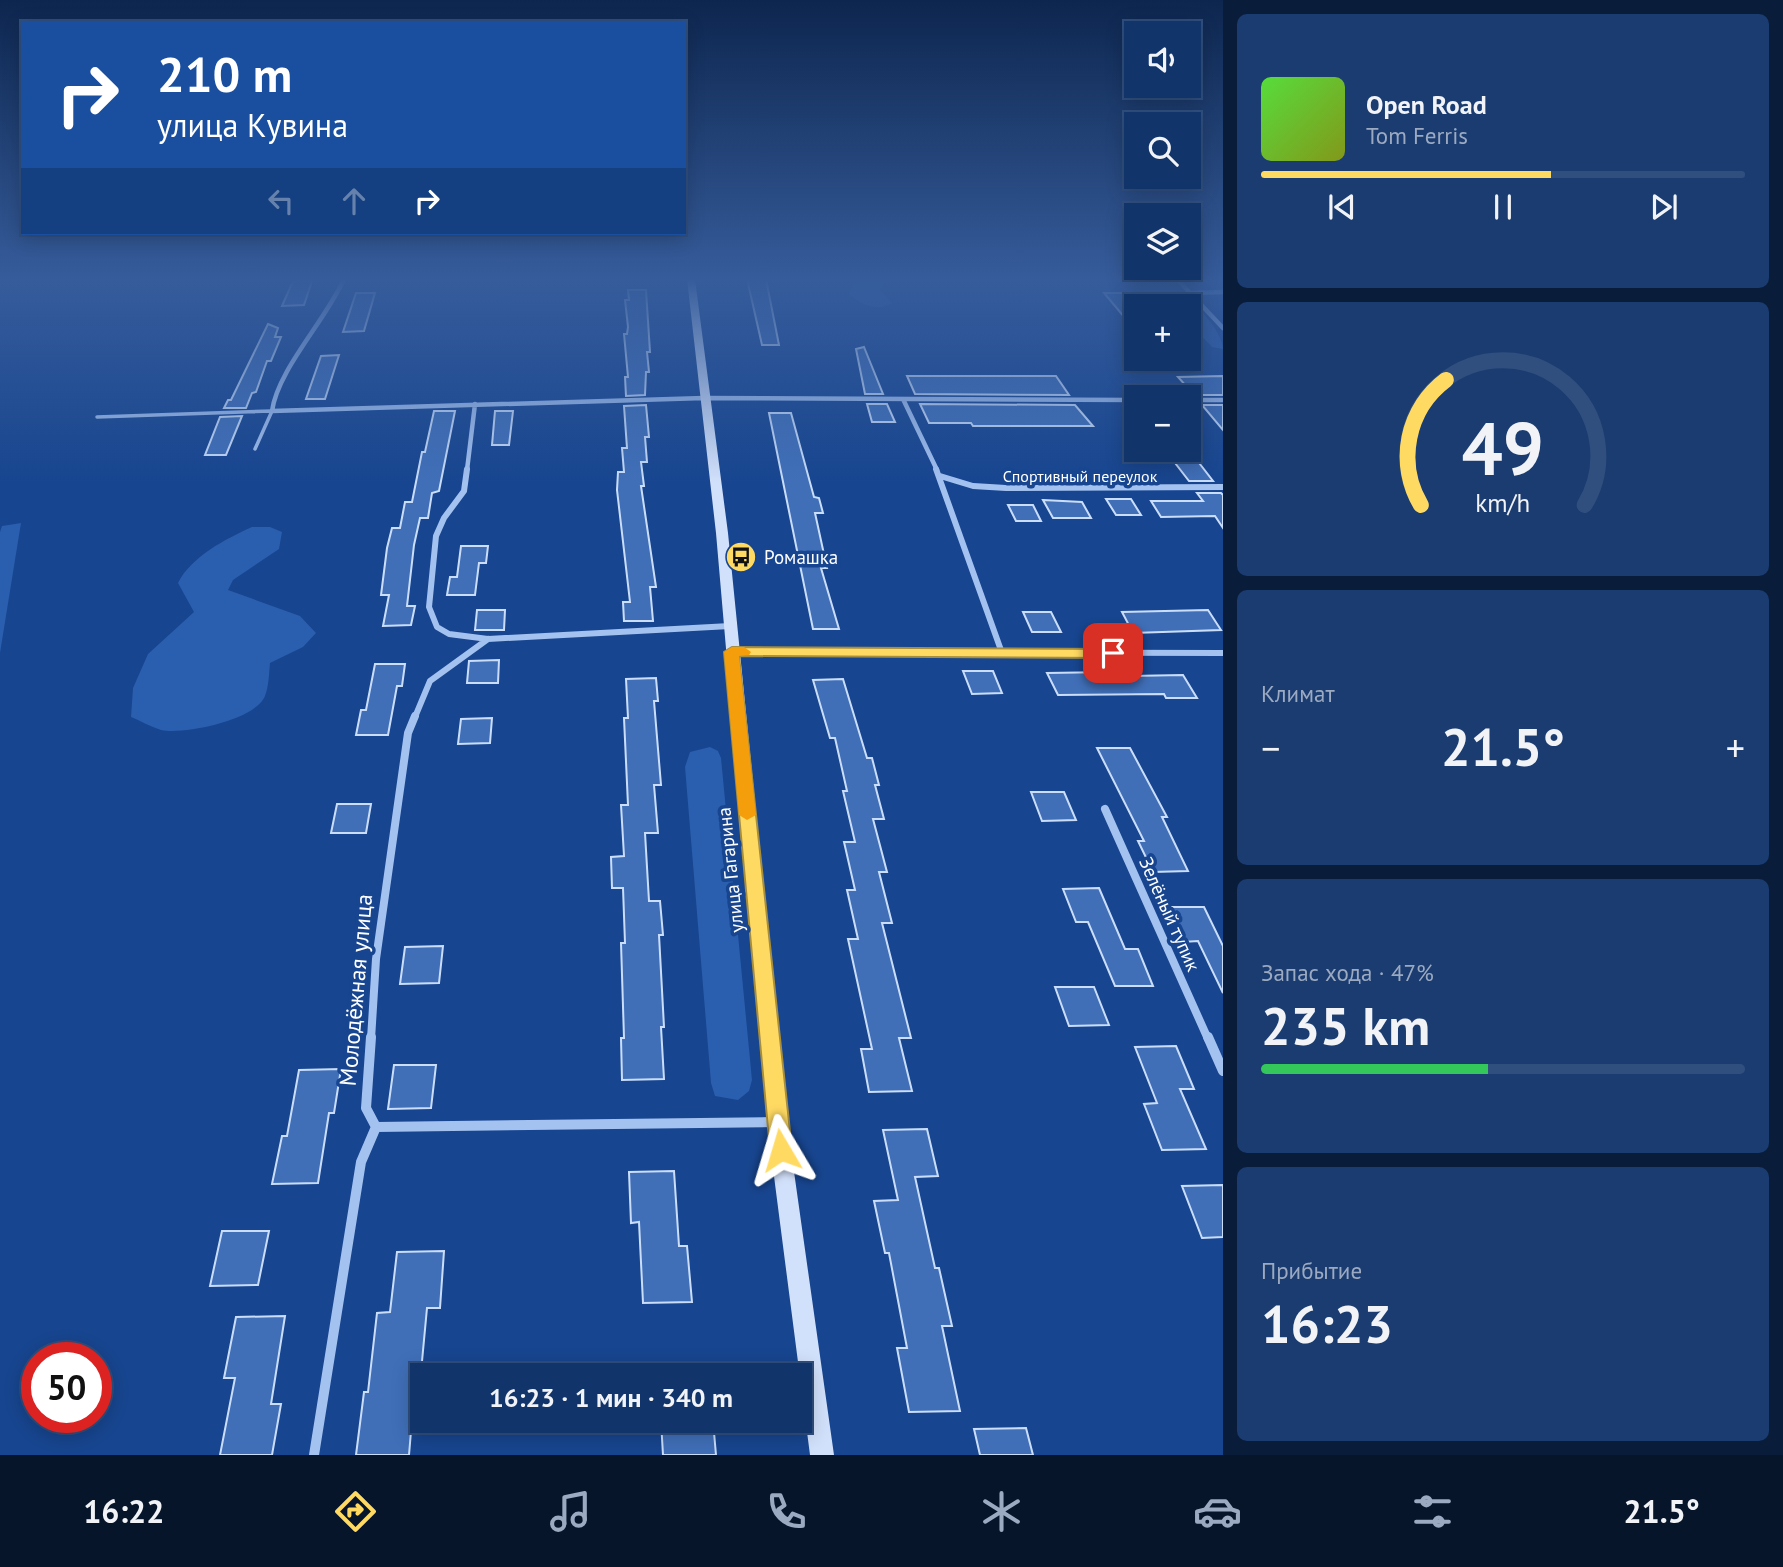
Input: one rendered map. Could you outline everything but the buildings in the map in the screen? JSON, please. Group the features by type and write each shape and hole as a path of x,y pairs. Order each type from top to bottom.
{"main road":[{"name":"улица Гагарина","path":"698,347 722,533 777,1122 822,1455"}],"street":[{"path":"306,347 274,395 272,411 704,398 1124,400"},
{"path":"903,399 940,476 1002,653"},
{"path":"1201,400 1223,400"},
{"path":"475,404 464,491 444,518 436,536 429,607 437,627 449,634 488,639 730,625"},
{"name":"Спортивный переулок","path":"940,476 963,485 995,488 1068,490 1223,487"},
{"name":"Молодёжная улица","path":"376,1127 366,1108 376,959 408,733 430,681 488,639"},
{"path":"732,652 1223,653"},
{"name":"Зелёный тупик","path":"1105,809 1223,1071"},
{"path":"314,1455 361,1162 376,1127 777,1122"}],"lane":[{"path":"97,417 272,411 255,449"}],"shaded area":[{"path":"21,523 0,653 0,532 2,526"},
{"path":"252,527 270,527 282,532 279,549 233,580 228,590 300,616 316,633 303,647 270,663 265,696 259,705 234,719 202,728 172,731 157,729 131,717 133,688 148,654 194,612 178,583 200,557"},
{"path":"710,747 718,751 721,758 752,1080 749,1091 738,1100 715,1096 711,1083 685,767 690,752"}],"slow traffic":[{"path":"744,652 732,652 747,815"}],"place":[{"name":"Ромашка","path":"741,557"}],"route":[{"path":"781,1150 732,652 1113,653"}]}
